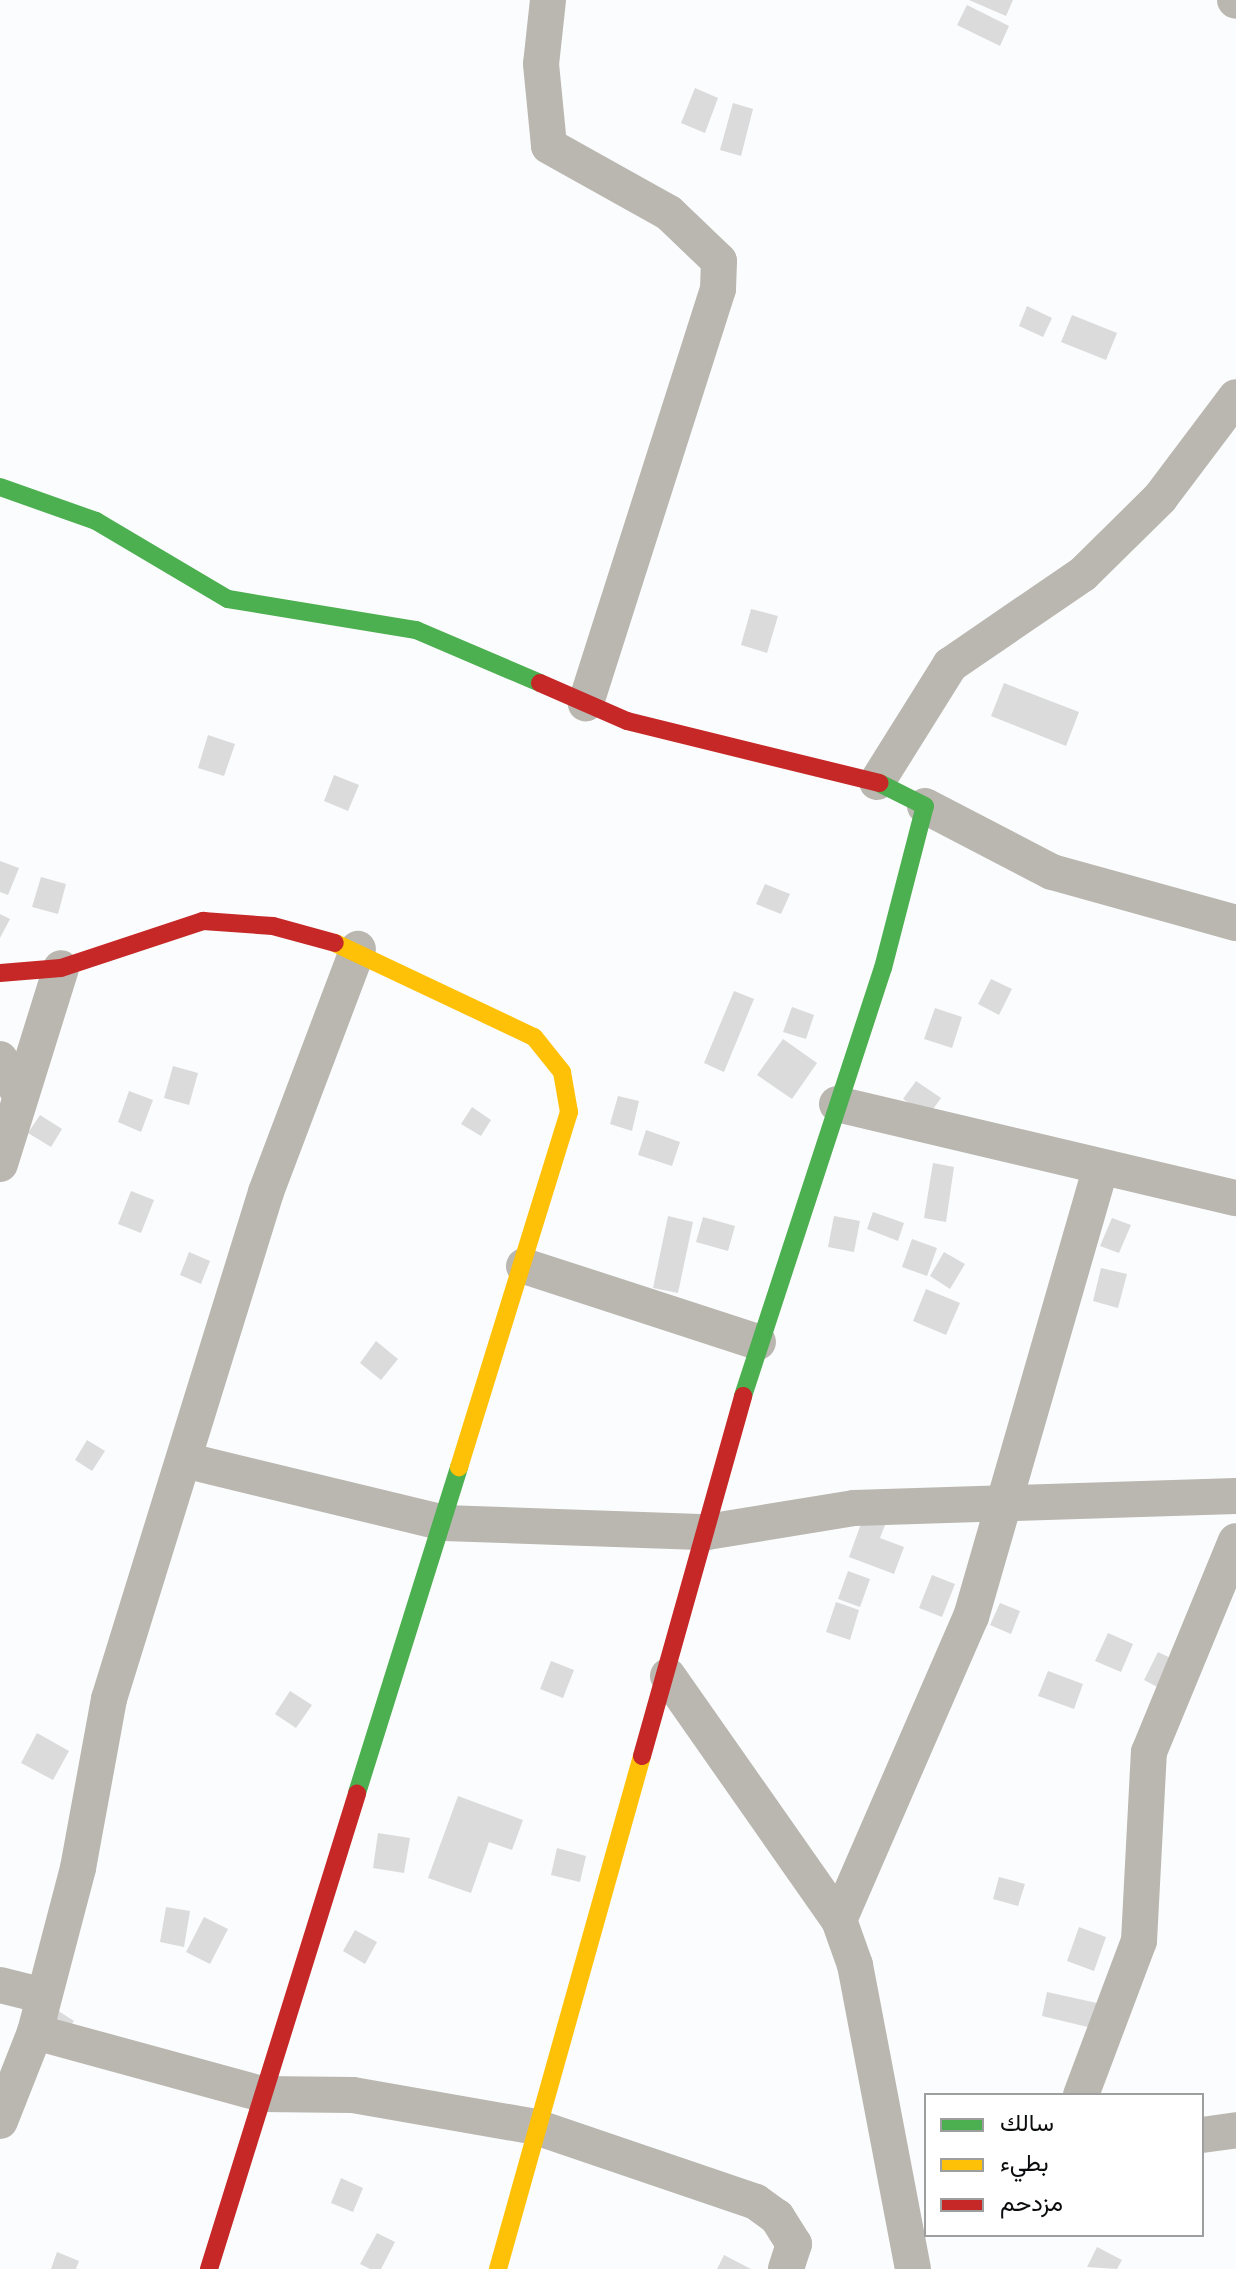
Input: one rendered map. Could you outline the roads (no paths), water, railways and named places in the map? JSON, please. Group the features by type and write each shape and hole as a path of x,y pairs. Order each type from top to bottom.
{"street":[{"path":"548,0 541,64 549,146 669,213 719,261 718,289 586,703"},
{"path":"877,782 950,665 1083,574 1160,498 1236,397"},
{"path":"0,487 96,521 228,599 416,630 586,703 773,761 877,782 1052,872 1236,923"},
{"path":"498,2269 536,2127 668,1676 758,1342 915,862 925,806"},
{"path":"0,973 61,968 203,921 273,926 358,949 534,1037 562,1072 569,1112 524,1266 473,1405 444,1523 209,2269"},
{"path":"0,2121 35,2032 109,1699 266,1192 358,949"},
{"path":"0,1164 61,968"},
{"path":"0,1059 20,1095"},
{"path":"837,1104 1100,1171 1236,1198"},
{"path":"839,1920 971,1617 1100,1171"},
{"path":"524,1266 758,1342"},
{"path":"184,1460 444,1523 707,1532 854,1508 1003,1506 1236,1496"},
{"path":"1082,2093 1139,1941 1149,1752 1236,1541"},
{"path":"668,1676 839,1920 855,1965 913,2209 913,2269"},
{"path":"0,1985 44,1996"},
{"path":"35,2032 262,2094 353,2095 536,2127 756,2202 777,2217 794,2244 786,2269"},
{"path":"1204,2135 1236,2130"}]}
